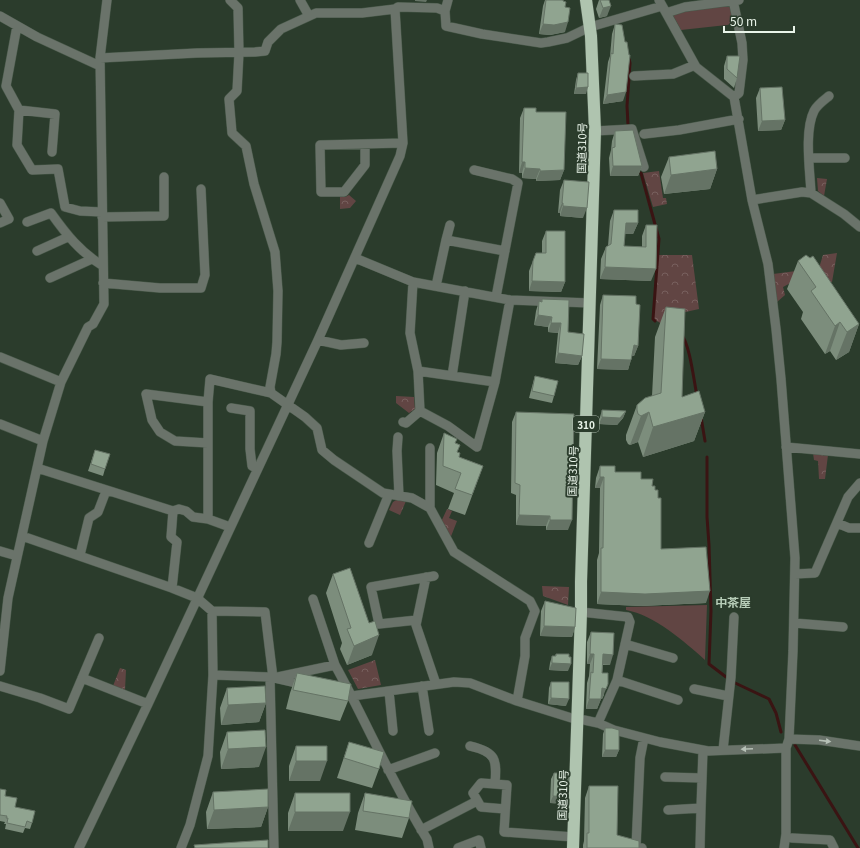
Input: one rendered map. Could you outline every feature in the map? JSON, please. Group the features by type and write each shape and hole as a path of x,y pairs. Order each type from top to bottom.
{"highway":[{"name":"国道310号","path":"573,843 595,131 590,27 586,0"}],"street":[{"path":"0,671 8,598 43,441 61,382 88,327 93,324 104,304 100,62 107,0"},
{"path":"230,0 238,8 239,53 237,91 229,99 232,133 246,146 254,184 275,252 278,291 277,334 276,354 270,387 271,393"},
{"path":"300,0 309,16"},
{"path":"448,0 445,11 446,26 482,34 541,43 567,38 590,27 663,6 685,7 739,0"},
{"path":"733,0 742,43 739,93 734,97"},
{"path":"79,848 318,340 400,156 403,143 396,5"},
{"path":"0,16 17,26 100,62 198,53 239,53 265,51 268,42 281,29 316,13 362,13 396,5 437,8 445,11"},
{"path":"663,6 695,65 734,97 752,200 768,264 776,329 795,558 794,623 788,744 789,836 784,848"},
{"path":"17,26 6,86 19,110 17,145 32,170 58,169 65,207 102,214 164,216 164,177"},
{"path":"634,76 673,74 695,65"},
{"path":"811,193 808,133 814,110 829,96"},
{"path":"19,110 55,114 52,152"},
{"path":"644,134 679,130 739,119"},
{"path":"595,131 632,129 644,167"},
{"path":"365,144 365,165 344,192 321,192 320,145 403,143"},
{"path":"810,158 845,158"},
{"path":"474,170 512,179 518,183 496,297"},
{"path":"103,283 160,288 201,288 205,275 201,189"},
{"path":"752,200 802,192 811,193 844,214 860,227"},
{"path":"0,203 9,219 0,222"},
{"path":"27,222 51,213 68,237 92,259 103,266"},
{"path":"436,286 450,225"},
{"path":"37,251 68,237"},
{"path":"446,240 505,251"},
{"path":"355,258 413,282 510,300 590,303"},
{"path":"50,278 92,259"},
{"path":"413,282 410,333 418,371 420,411"},
{"path":"452,376 465,291"},
{"path":"420,411 448,426 476,447 495,382 510,300"},
{"path":"318,340 341,345 364,343"},
{"path":"0,357 61,382"},
{"path":"418,371 495,382"},
{"path":"208,520 208,402 210,379 271,393 305,417 317,428 322,450 334,460 383,493 412,498 430,508"},
{"path":"208,402 146,394 152,420 160,432 175,441 208,443"},
{"path":"231,408 250,411 250,449 252,466 257,469"},
{"path":"403,422 406,423 420,411"},
{"path":"0,424 43,441"},
{"path":"398,437 397,452 399,496"},
{"path":"786,447 860,454"},
{"path":"430,448 430,508 454,552 530,601 535,611 525,638 525,656 517,701"},
{"path":"37,468 173,511 179,509 186,511 193,517 230,527"},
{"path":"795,574 815,573 848,497 860,483"},
{"path":"80,556 89,518 98,512 106,491"},
{"path":"369,543 389,494"},
{"path":"172,588 177,542 172,537 173,511"},
{"path":"837,523 849,528 860,528"},
{"path":"22,536 172,588 197,598 212,611 265,612 271,677 274,848"},
{"path":"0,551 18,556"},
{"path":"417,620 379,624 371,587 430,577 416,625 436,684"},
{"path":"313,599 335,665 352,696 388,770 427,839 429,848"},
{"path":"181,848 190,825 208,756 213,675 212,611"},
{"path":"581,612 628,617 630,622 617,680 598,723"},
{"path":"723,750 734,617"},
{"path":"794,623 843,626"},
{"path":"0,686 40,698 69,710 99,638"},
{"path":"625,644 672,658"},
{"path":"271,677 335,665"},
{"path":"213,675 271,677 316,688"},
{"path":"82,678 148,704"},
{"path":"617,680 678,700"},
{"path":"330,691 352,696 454,682 470,683 517,701 578,720 598,723 614,730 644,738 703,750 723,750 819,740 860,746"},
{"path":"422,686 429,731"},
{"path":"694,689 728,696"},
{"path":"389,691 393,731"},
{"path":"642,848 636,847 640,758 644,738"},
{"path":"470,746 482,749 490,754 496,765 495,784"},
{"path":"700,848 703,750"},
{"path":"388,770 435,753"},
{"path":"665,778 702,778"},
{"path":"505,809 481,808 473,793 481,783 507,785 504,832 573,843"},
{"path":"421,830 477,801"},
{"path":"668,810 701,808"},
{"path":"789,836 796,848"},
{"path":"789,836 830,840 834,848"},
{"path":"458,848 479,840 481,848"}],"green space":[{"path":"732,2 736,24 681,30 672,14"},
{"path":"659,171 663,198 666,198 667,204 653,207 643,173"},
{"path":"817,178 827,179 824,196 818,191"},
{"path":"349,195 356,201 350,208 340,209 340,197"},
{"path":"837,253 832,282 798,279 783,287 785,295 777,302 773,274 819,268 823,255"},
{"path":"657,255 692,255 699,309 672,315 666,326 653,319"},
{"path":"396,396 414,397 415,409 409,413 396,403"},
{"path":"813,453 828,455 825,479 819,479 818,461 814,460"},
{"path":"398,499 406,501 400,515 389,510 393,502"},
{"path":"447,509 452,511 449,518 457,521 450,539 441,522"},
{"path":"542,586 569,587 568,605 543,596"},
{"path":"707,605 705,660 678,637 658,623 647,617 626,610 626,607"},
{"path":"375,660 381,685 358,689 348,670"},
{"path":"120,668 126,670 125,690 113,686"}],"building":[{"path":"546,0 563,0 566,2 565,7 570,8 568,22 554,25 543,24"},
{"path":"600,0 609,0 611,6 603,8"},
{"path":"615,24 622,25 625,42 627,42 630,55 626,92 607,95 611,53 613,54"},
{"path":"727,56 740,56 737,78 727,69"},
{"path":"578,73 588,73 588,87 576,88"},
{"path":"782,87 785,120 762,121 760,88"},
{"path":"524,108 536,108 536,112 566,112 564,170 540,171 540,169 525,168 525,162 522,162"},
{"path":"633,130 642,166 613,166 612,148 615,147 615,131"},
{"path":"715,151 717,169 671,175 669,157"},
{"path":"564,180 589,182 587,208 563,206"},
{"path":"614,210 638,210 638,223 626,223 624,246 646,247 646,225 657,225 656,269 605,267 606,247 611,244"},
{"path":"546,231 565,231 565,282 532,281 533,261 536,253 546,253"},
{"path":"806,255 810,258 813,256 859,324 847,332 840,322 835,326 811,291 816,287 798,261"},
{"path":"603,295 636,296 636,304 640,305 638,346 634,345 631,360 601,359"},
{"path":"542,299 569,300 568,332 584,334 582,356 558,353 561,323 551,323 552,317 538,315 539,301 542,302"},
{"path":"666,307 685,309 682,397 699,391 705,412 653,427 649,412 641,416 638,414 637,405 645,398 661,393"},
{"path":"535,376 558,381 554,396 532,391"},
{"path":"602,410 626,411 620,418 602,417"},
{"path":"516,412 574,414 572,520 550,520 550,516 519,515 520,485 515,483"},
{"path":"444,433 457,439 455,443 460,445 457,452 460,453 459,457 483,466 472,495 455,489 461,473 443,466"},
{"path":"95,450 110,454 105,469 91,464"},
{"path":"600,466 615,466 615,472 641,472 641,479 653,479 652,486 655,486 655,490 658,490 658,498 661,498 661,549 706,547 710,591 645,594 601,592 604,477 600,477"},
{"path":"350,568 369,623 375,621 379,635 354,646 347,629 351,628 333,574"},
{"path":"545,601 576,608 575,627 544,626"},
{"path":"591,632 614,633 613,655 603,654 602,673 608,673 608,684 606,689 602,688 601,699 589,699 594,654 590,654"},
{"path":"556,654 569,654 569,657 571,657 571,664 552,663 552,656 556,656"},
{"path":"297,673 351,684 348,701 293,690"},
{"path":"551,682 569,682 569,699 551,698"},
{"path":"265,686 266,703 228,705 227,688"},
{"path":"605,728 619,730 619,750 605,750"},
{"path":"265,730 266,747 228,749 227,732"},
{"path":"349,742 384,752 379,769 344,758"},
{"path":"296,746 327,746 327,761 296,761"},
{"path":"554,773 569,773 568,797 553,796"},
{"path":"589,786 618,786 617,835 639,841 639,848 587,848 587,833 589,833"},
{"path":"0,789 6,790 5,796 17,798 15,807 35,811 32,823 27,821 25,827 7,823 7,816 0,815"},
{"path":"268,789 268,807 214,810 213,792"},
{"path":"295,793 350,793 350,812 295,812"},
{"path":"365,793 412,801 409,818 363,811"},
{"path":"268,840 268,848 195,848 194,845"}],"waterway":[{"path":"628,125 627,106 629,59"},
{"path":"641,173 659,239 653,319 655,321"},
{"path":"681,334 687,346 697,396"},
{"path":"701,417 705,441"},
{"path":"707,457 707,517 711,611 709,664 726,677"},
{"path":"733,682 769,699 776,713 781,732"},
{"path":"795,745 858,848"}],"district":[{"name":"中茶屋","path":"733,601"}]}
